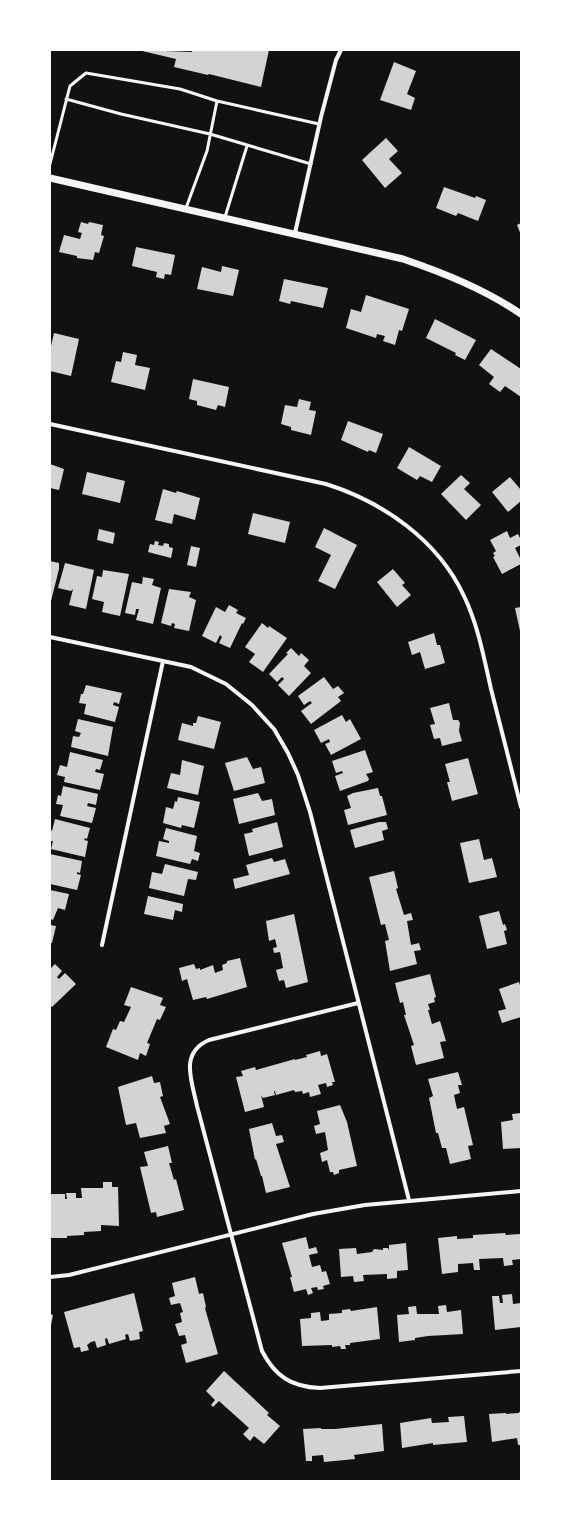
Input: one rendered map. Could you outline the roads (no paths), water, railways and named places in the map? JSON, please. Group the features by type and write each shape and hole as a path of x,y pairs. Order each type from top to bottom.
{"street":[{"path":"295,233 319,124 336,60 341,50"},
{"path":"50,178 295,233 402,259 435,270 471,285 521,314"},
{"path":"50,424 326,484 366,500 412,529 430,546 464,595 478,636 521,807"},
{"path":"50,637 191,667 226,684 252,705 274,729 288,753 298,775 310,812 409,1200"},
{"path":"102,944 163,660"},
{"path":"358,1003 209,1040 198,1045 193,1052 190,1064 197,1106 262,1351 274,1370 294,1384 305,1388 521,1371"},
{"path":"50,1277 76,1273 231,1233 313,1214 365,1205 409,1200 521,1191"}],"lane":[{"path":"50,164 70,86 86,73 180,89 216,100 319,124"},
{"path":"66,99 121,114 210,134 310,164"},
{"path":"186,208 200,172 210,134 216,100"},
{"path":"225,217 247,146"}]}
